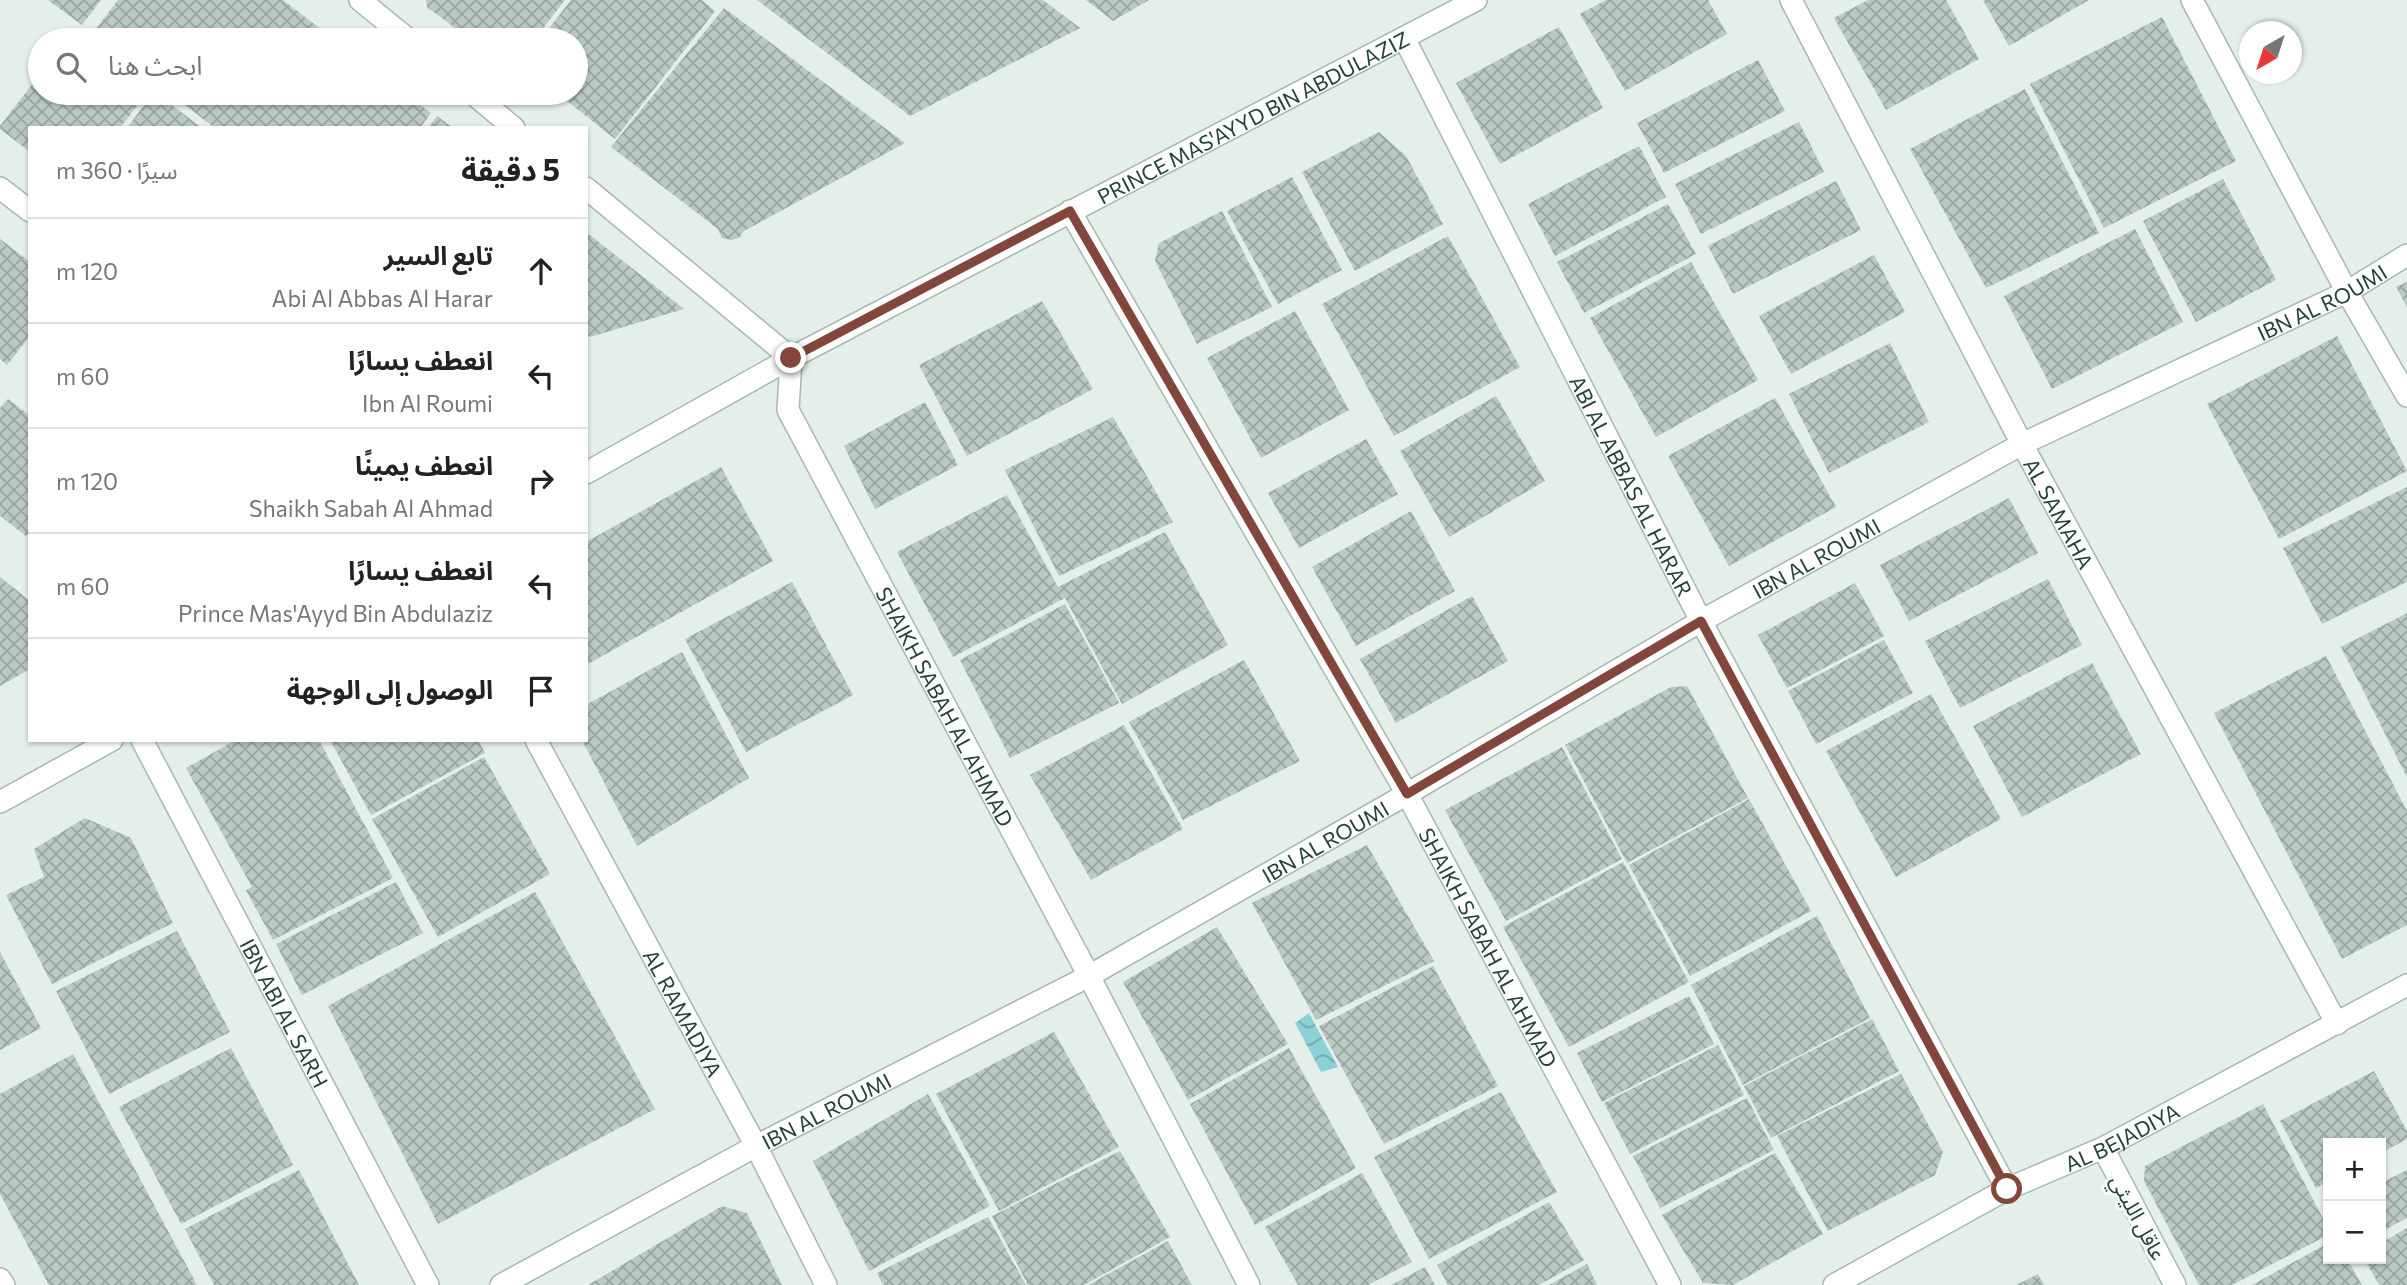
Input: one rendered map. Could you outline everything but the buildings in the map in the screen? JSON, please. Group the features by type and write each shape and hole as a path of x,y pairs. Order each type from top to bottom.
{"street":[{"name":"PRINCE MAS'AYYD BIN ABDULAZIZ","path":"588,472 791,358 1476,0"},
{"name":"AL SAMAHA","path":"1791,0 2022,444 2337,1024"},
{"path":"2192,0 2347,292 2407,396"},
{"path":"362,1 394,28"},
{"name":"ABI AL ABBAS AL HARAR","path":"1404,38 1701,621 2007,1189"},
{"path":"486,105 512,126"},
{"path":"0,188 28,209"},
{"path":"588,190 791,358"},
{"name":"SHAIKH SABAH AL AHMAD","path":"1070,211 1407,794 1670,1285"},
{"name":"IBN AL ROUMI","path":"500,1285 757,1146 1089,976 1407,794 1701,621 2022,444 2347,292 2407,256"},
{"name":"SHAIKH SABAH AL AHMAD","path":"791,358 788,411 1089,976 1249,1285"},
{"path":"0,802 108,742"},
{"name":"IBN ABI AL SARH","path":"143,742 428,1285"},
{"name":"AL RAMADIYA","path":"537,742 757,1146 827,1285"},
{"name":"AL BEJADIYA","path":"1834,1285 2007,1189 2103,1148 2407,985"},
{"name":"عاقل الليثي","path":"2103,1148 2175,1285"},
{"path":"0,1279 4,1285"}],"water":[{"path":"1309,1013 1338,1067 1321,1072 1295,1023"}],"route":[{"path":"791,358 1070,211 1407,794 1701,621 2007,1189"}]}
